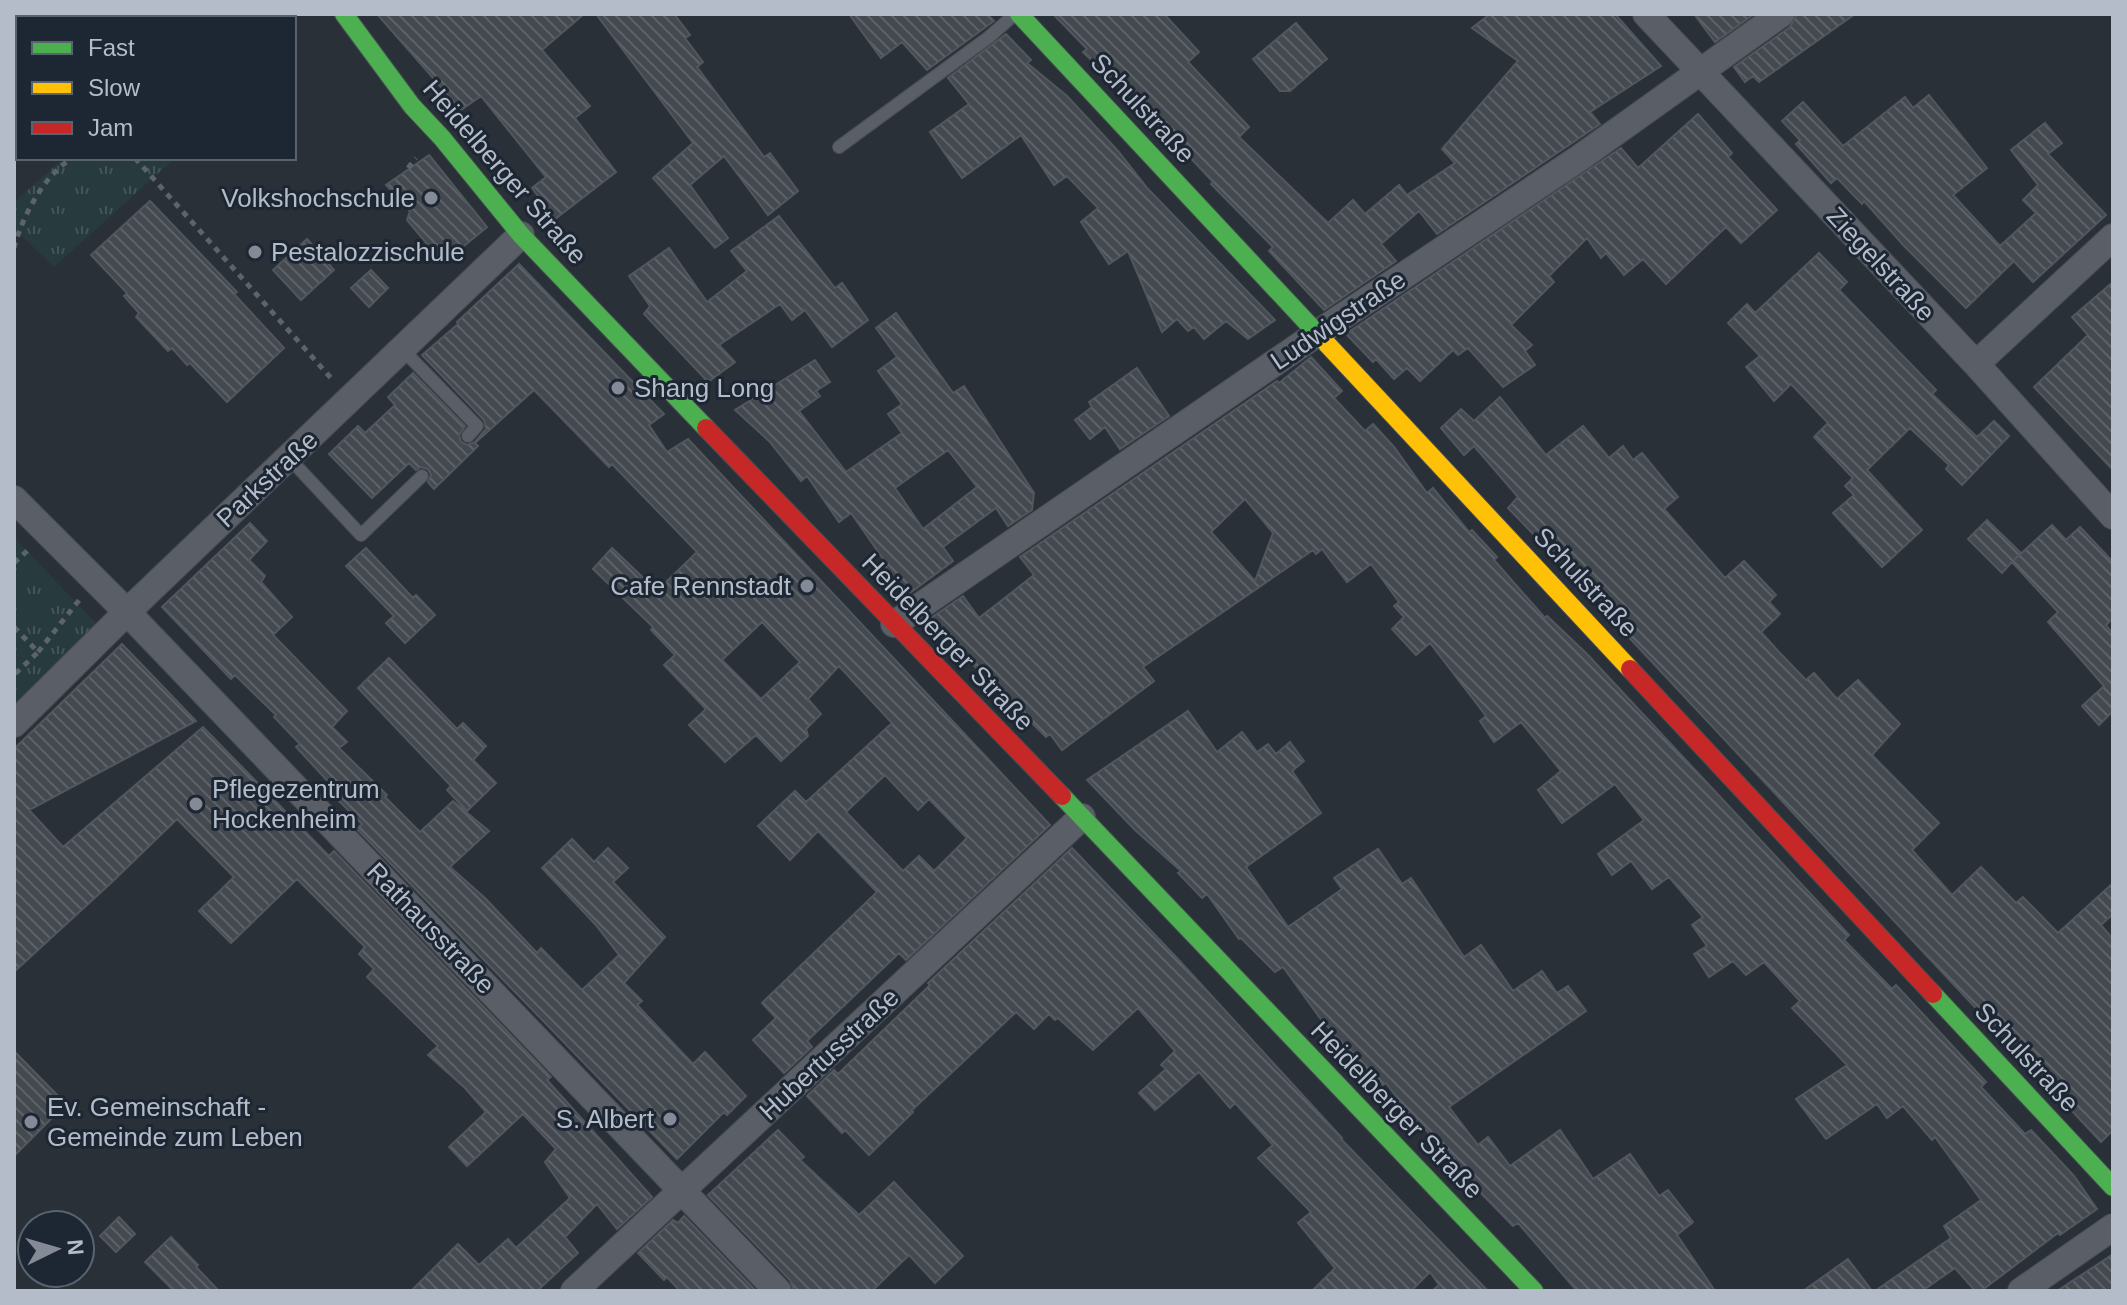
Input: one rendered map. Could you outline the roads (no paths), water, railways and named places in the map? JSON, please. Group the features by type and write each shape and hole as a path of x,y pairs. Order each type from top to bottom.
{"street":[{"name":"Heidelberger Straße","path":"344,14 412,106 521,235 1534,1291"},
{"name":"Schulstraße","path":"1017,14 2113,1187"},
{"name":"Ziegelstraße","path":"1646,14 1976,364 2113,516"},
{"name":"Ludwigstraße","path":"894,624 1581,157 1781,14"},
{"name":"Parkstraße","path":"14,724 521,235"},
{"path":"1976,364 2113,237"},
{"name":"Rathausstraße","path":"14,499 127,612 778,1291"},
{"name":"Hubertusstraße","path":"574,1291 1082,817"},
{"path":"2021,1291 2113,1227"}],"lane":[{"path":"839,147 1017,14"},
{"path":"403,350 477,426 468,436"},
{"path":"289,458 361,535 422,476"}],"place":[{"name":"Volkshochschule","path":"431,198"},
{"name":"Pestalozzischule","path":"255,252"},
{"name":"Shang Long","path":"618,388"},
{"name":"Cafe Rennstadt","path":"807,586"},
{"name":"Pflegezentrum Hockenheim","path":"196,804"},
{"name":"S. Albert","path":"670,1119"},
{"name":"Ev. Gemeinschaft - Gemeinde zum Leben","path":"31,1122"}]}
